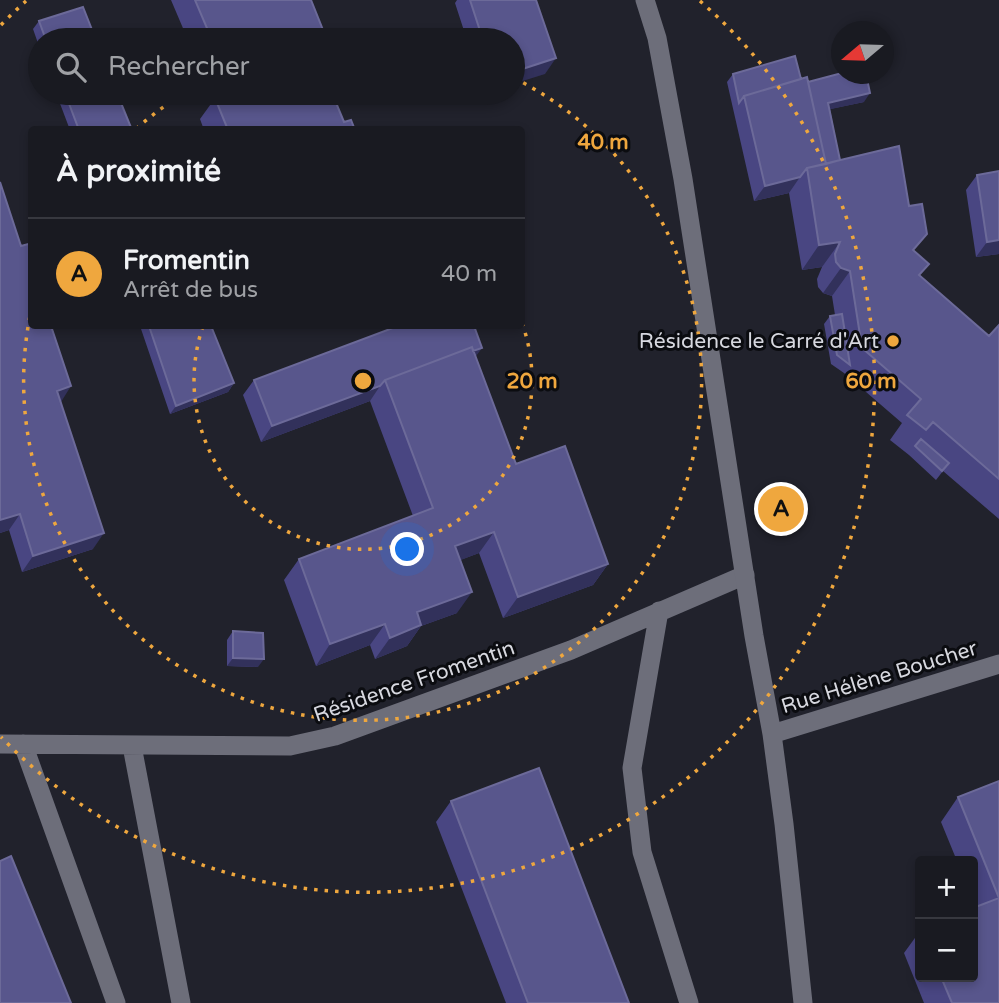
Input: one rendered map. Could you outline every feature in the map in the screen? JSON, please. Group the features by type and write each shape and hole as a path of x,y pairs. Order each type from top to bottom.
{"street":[{"path":"645,0 657,38 683,178 772,734 803,1003"},
{"name":"Résidence Fromentin","path":"0,744 289,746 335,736 571,650 745,575"},
{"path":"659,611 632,768 642,852 689,1003"},
{"name":"Rue Hélène Boucher","path":"772,734 999,664"},
{"path":"23,744 116,1003"},
{"path":"132,746 181,1003"}],"building":[{"path":"195,0 311,0 322,28 207,28"},
{"path":"470,0 536,0 556,58 525,68 525,28 479,28"},
{"path":"83,7 91,28 42,28 39,21"},
{"path":"795,56 801,79 744,96 739,103 733,74"},
{"path":"831,76 831,84 868,84 870,93 828,103 840,160 826,164 808,82"},
{"path":"807,77 826,164 807,168 800,177 765,186 744,96"},
{"path":"70,105 122,105 130,126 77,126"},
{"path":"218,105 337,105 344,122 351,120 353,126 226,126"},
{"name":"Résidence le Carré d'Art","path":"899,146 909,206 922,204 927,234 913,250 929,264 919,275 989,336 999,325 999,479 933,422 926,430 907,415 921,399 862,348 850,271 841,268 836,262 835,254 840,242 819,245 807,168"},
{"path":"999,171 999,240 987,242 977,175"},
{"path":"0,182 21,246 28,244 28,329 52,329 71,386 57,391 104,533 33,556 20,514 0,520"},
{"path":"842,314 850,365 837,355 830,316"},
{"path":"150,329 212,329 234,383 176,406"},
{"path":"390,329 475,329 482,348 473,351 472,347 385,380 380,386 272,426 254,380"},
{"path":"472,347 516,464 565,446 608,564 518,597 494,532 455,546 472,592 417,612 421,625 390,638 385,624 330,644 299,559 433,508 385,380"},
{"path":"921,439 949,463 942,471 915,446"},
{"path":"233,631 263,633 264,659 233,658"},
{"path":"539,768 629,1003 528,1003 451,801"},
{"path":"999,781 999,898 958,797"},
{"path":"11,856 71,1003 0,1003 0,861"},
{"path":"999,898 999,1003 952,1003 943,982 978,982 978,906"}],"place":[{"name":"Résidence le Carré d'Art","path":"893,341"},
{"name":"Fromentin","path":"781,509"}]}
